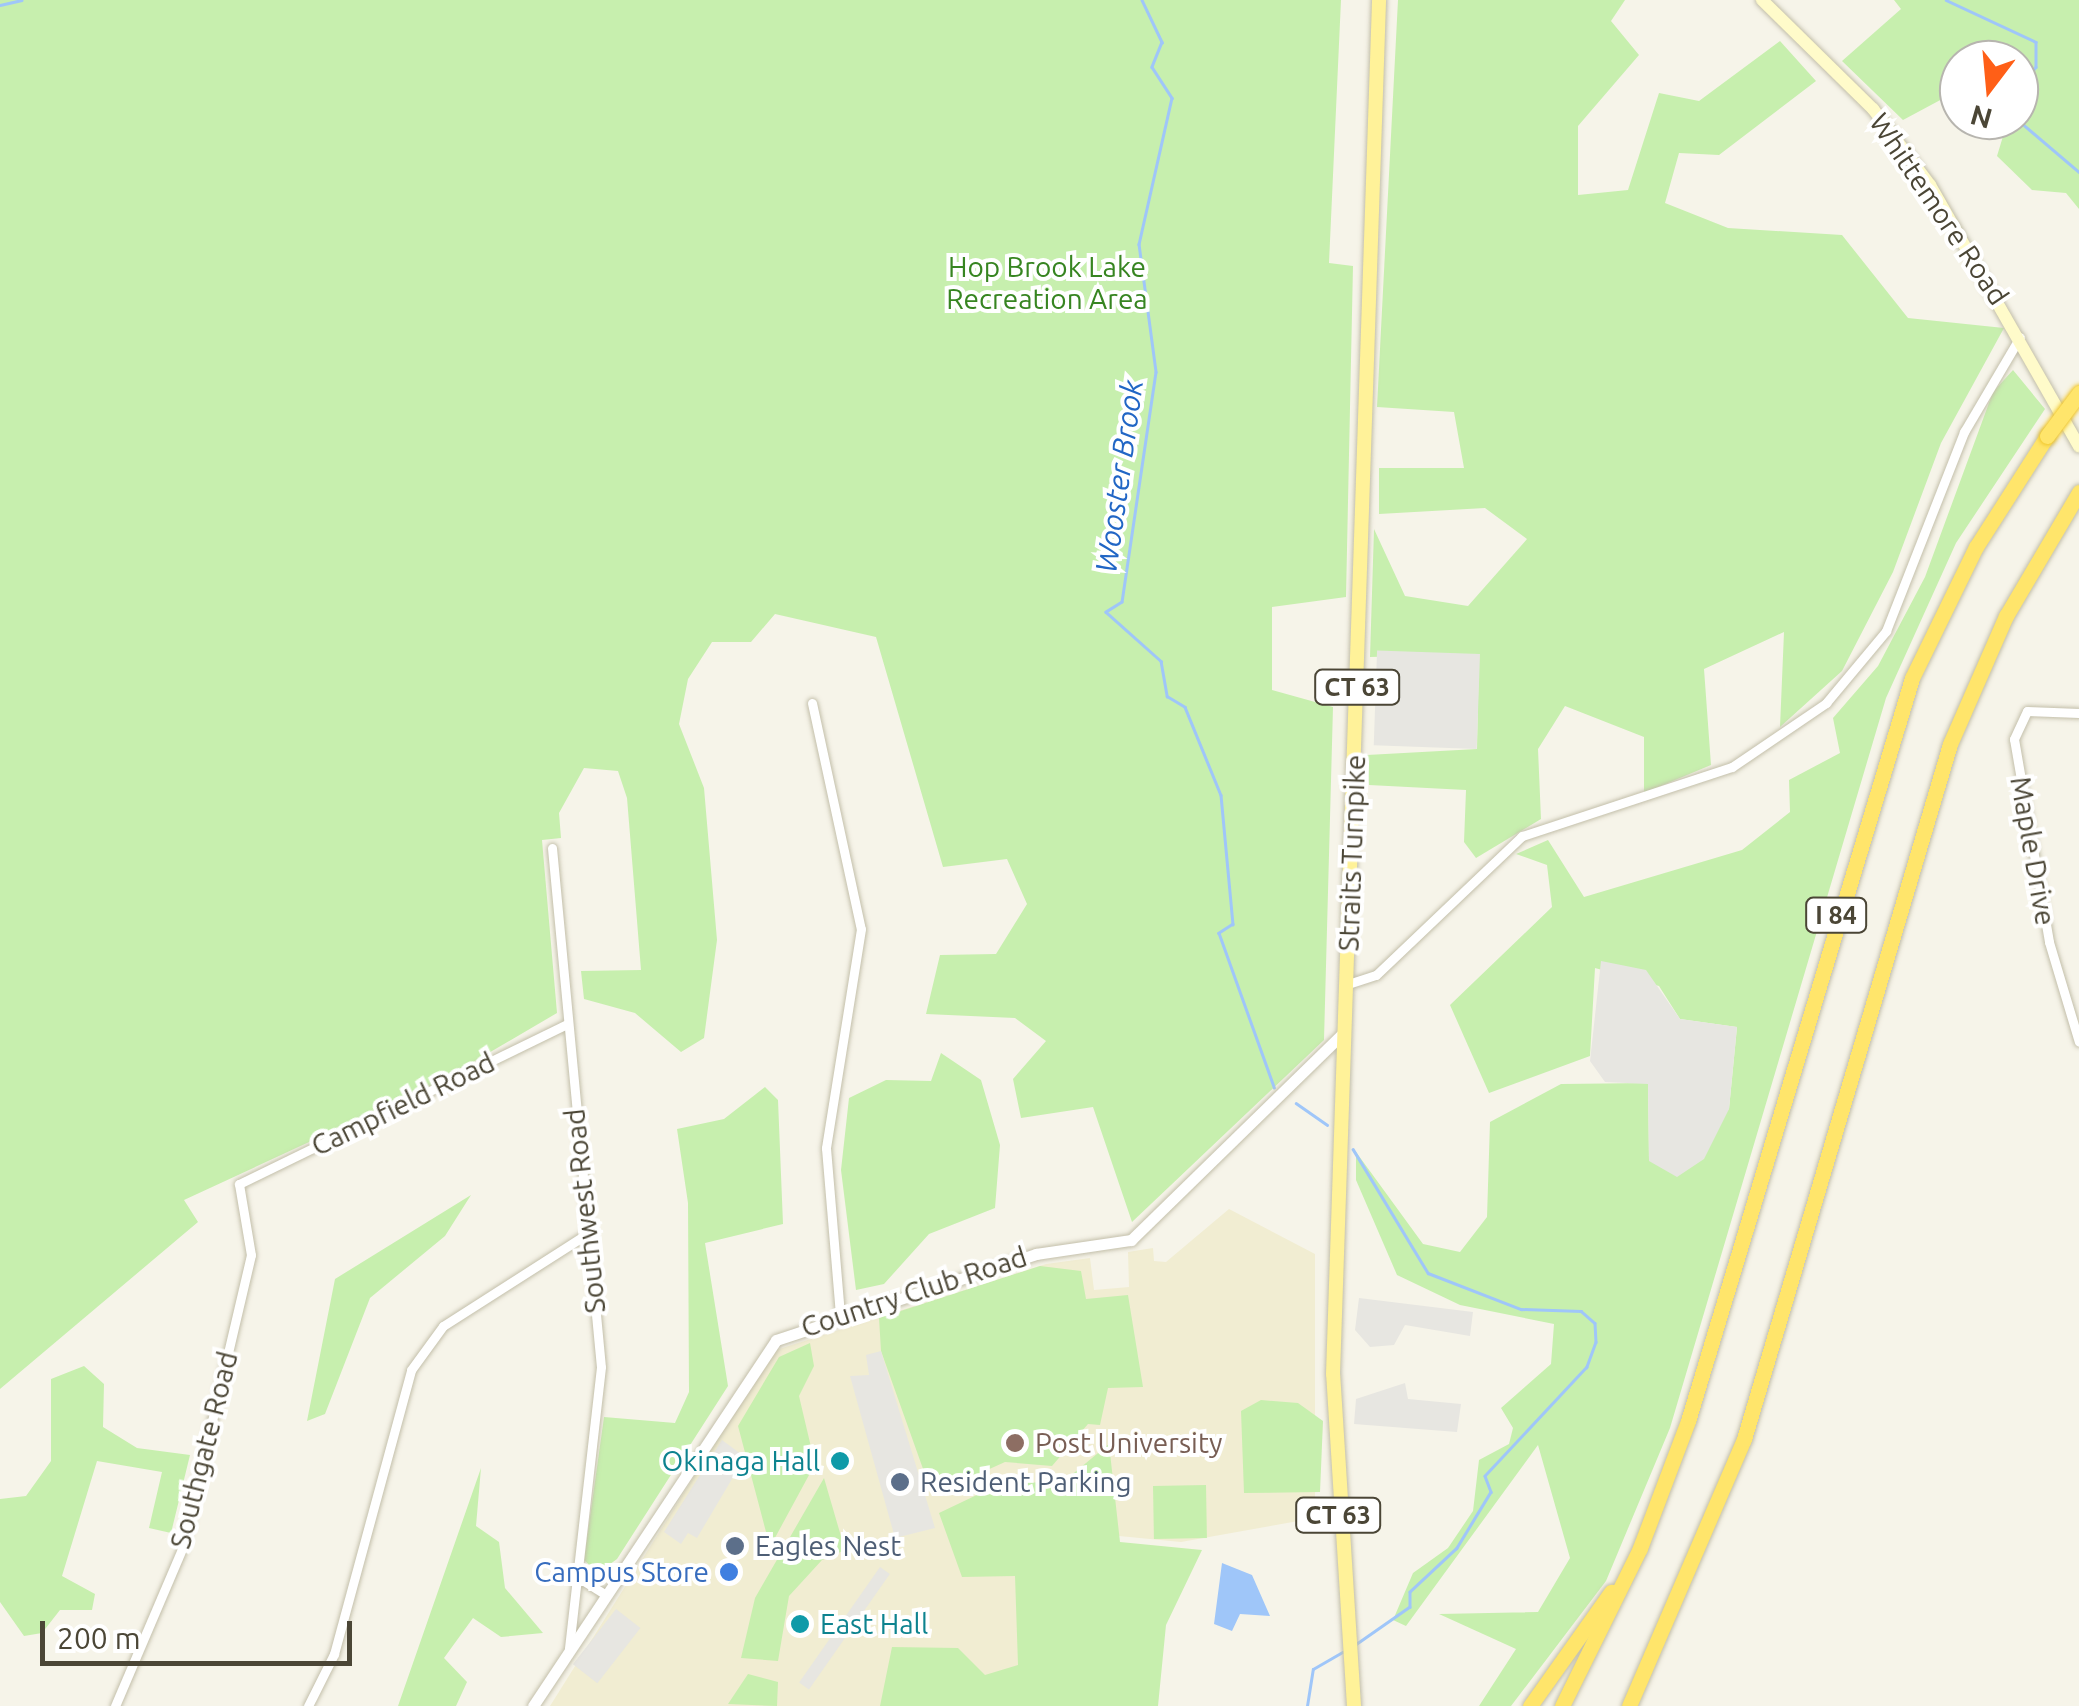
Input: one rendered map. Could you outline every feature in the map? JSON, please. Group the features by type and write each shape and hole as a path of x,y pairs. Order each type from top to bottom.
{"highway":[{"name":"I 84","path":"1562,1706 1658,1505 1895,724 1976,547 2046,436 2079,393"},
{"name":"I 84","path":"1630,1703 1744,1440 1950,744 2006,616 2078,493"},
{"path":"1530,1706 1603,1606 1658,1505"}],"main road":[{"name":"Straits Turnpike","path":"1354,1706 1332,1408 1380,0"},
{"name":"Whittemore Road","path":"1762,0 1873,109 2022,335 2079,446"}],"street":[{"path":"1348,984 1376,975 1522,836 1732,766 1826,703 1886,631 1971,416 2022,335"},
{"path":"812,703 860,930 826,1148 840,1316"},
{"name":"Maple Drive","path":"2079,713 2038,707 2014,739 2049,942 2079,1042"},
{"name":"Southwest Road","path":"552,848 601,1367 571,1572 569,1649"},
{"name":"Campfield Road","path":"239,1184 567,1024"},
{"name":"Country Club Road","path":"533,1706 760,1357 789,1332 1040,1253 1120,1245 1179,1201 1342,1034"},
{"name":"Southgate Road","path":"115,1706 182,1549 251,1255 239,1184"},
{"path":"308,1706 334,1654 411,1370 444,1326 587,1234"},
{"path":"571,1572 605,1594"}],"shaded area":[{"path":"1377,650 1480,654 1477,749 1374,745"},
{"path":"1601,961 1646,970 1680,1019 1737,1027 1729,1109 1704,1159 1677,1177 1649,1161 1648,1084 1605,1082 1590,1061"},
{"name":"Post University","path":"1229,1209 1315,1254 1315,1518 1181,1542 1088,1533 1027,1706 550,1706 773,1351 1046,1264 1090,1258 1094,1290 1129,1287 1128,1252 1153,1248 1154,1261 1166,1262"},
{"path":"1359,1298 1473,1312 1470,1336 1405,1325 1394,1345 1370,1347 1355,1330"},
{"name":"Resident Parking","path":"881,1351 935,1528 895,1538 850,1376 869,1375 866,1355"},
{"path":"1405,1383 1408,1399 1461,1404 1457,1432 1354,1424 1356,1399"},
{"path":"722,1440 745,1457 697,1538 688,1533 681,1544 664,1532"},
{"path":"880,1567 890,1574 809,1689 799,1683"},
{"path":"616,1609 640,1628 597,1683 573,1664"}],"green space":[{"name":"Hop Brook Lake Recreation Area","path":"0,0 1341,0 1329,263 1353,266 1346,597 1272,607 1272,690 1333,707 1324,1040 1132,1222 1093,1107 1021,1118 1013,1079 1046,1041 1015,1018 926,1014 940,955 996,954 1027,904 1007,859 943,867 876,637 775,614 751,642 712,642 688,679 679,724 704,788 717,940 704,1038 681,1052 635,1013 584,999 581,971 641,970 627,798 618,771 584,768 559,813 561,838 542,840 557,1013 439,1082 184,1200 198,1222 0,1389"},
{"path":"1398,0 1625,0 1611,21 1639,55 1578,126 1578,195 1628,190 1659,93 1699,101 1780,41 1816,81 1719,155 1679,153 1665,203 1728,228 1842,235 1908,318 2004,328 1941,443 1893,572 1842,671 1780,727 1784,632 1704,669 1711,765 1644,793 1644,737 1565,706 1538,749 1541,819 1476,858 1464,842 1466,790 1369,785 1367,755 1477,749 1479,654 1370,657 1374,529 1405,596 1468,606 1527,539 1485,508 1379,514 1379,468 1464,468 1454,412 1377,407"},
{"path":"1894,0 2079,0 2079,209 2066,193 2032,190 1997,156 2002,140 2039,140 2039,40 1939,40 1939,101 1903,120 1842,61 1901,9"},
{"path":"2013,370 2045,409 1956,543 1886,698 1670,1428 1606,1581 1511,1706 1479,1706 1516,1649 1439,1614 1538,1612 1570,1558 1538,1445 1406,1626 1393,1620 1413,1573 1448,1548 1473,1511 1479,1460 1509,1444 1513,1428 1501,1408 1551,1364 1554,1324 1460,1305 1397,1275 1356,1180 1356,1152 1423,1244 1460,1252 1487,1217 1490,1122 1561,1084 1648,1083 1649,1161 1729,1109 1737,1027 1680,1019 1659,986 1595,968 1590,1056 1489,1093 1450,1005 1552,907 1547,865 1516,854 1548,840 1584,897 1742,850 1790,812 1789,780 1840,753 1833,718 1878,666 1925,577 1993,392"},
{"path":"941,1053 981,1080 1000,1145 995,1208 929,1234 884,1284 856,1290 841,1170 849,1098 886,1080 931,1081"},
{"path":"765,1087 778,1100 783,1224 705,1243 728,1386 617,1559 598,1573 584,1560 604,1417 675,1423 689,1392 688,1203 677,1129 724,1119"},
{"path":"471,1195 445,1236 370,1298 325,1414 307,1421 335,1279"},
{"path":"1040,1266 1081,1271 1086,1299 1128,1295 1143,1387 1108,1388 1100,1425 1088,1424 1052,1466 1005,1462 954,1485 927,1480 881,1351 879,1318"},
{"path":"810,1343 814,1366 799,1396 815,1464 770,1547 738,1426 779,1357"},
{"path":"84,1366 104,1384 103,1427 137,1448 190,1455 171,1533 149,1528 162,1472 97,1461 62,1576 95,1594 92,1610 60,1610 42,1633 24,1636 0,1602 0,1499 26,1496 51,1461 51,1379"},
{"path":"1261,1400 1298,1403 1323,1421 1320,1492 1244,1493 1241,1411"},
{"path":"1109,1444 1120,1542 1202,1550 1166,1625 1158,1706 880,1706 892,1647 958,1648 985,1675 1018,1665 1015,1576 962,1577 939,1513 1002,1483 1063,1482"},
{"path":"481,1468 476,1526 499,1542 505,1588 543,1633 501,1637 473,1618 444,1658 467,1682 456,1706 398,1706"},
{"path":"824,1478 845,1550 822,1560 789,1596 778,1661 741,1658 755,1598"},
{"path":"1206,1485 1207,1538 1154,1539 1153,1486"},
{"path":"748,1674 778,1682 777,1706 728,1704"}],"water":[{"path":"1222,1563 1252,1575 1270,1616 1240,1614 1232,1631 1214,1624"}],"waterway":[{"path":"0,5 21,0"},
{"name":"Wooster Brook","path":"1142,0 1162,42 1152,67 1172,98 1139,244 1156,372 1122,602 1106,612 1161,661 1167,696 1185,707 1221,795 1233,924 1219,933 1274,1087"},
{"path":"1946,0 2032,40"},
{"path":"2039,138 2079,172"},
{"name":"Wooster Brook","path":"1296,1103 1327,1125"},
{"name":"Wooster Brook","path":"1353,1149 1428,1273 1521,1309 1581,1311 1595,1323 1596,1342 1587,1367 1485,1476 1491,1492 1457,1548 1410,1592 1410,1607 1354,1646"},
{"name":"Wooster Brook","path":"1307,1706 1313,1669 1343,1652"}],"place":[{"name":"Post University","path":"1015,1443"},
{"name":"Okinaga Hall","path":"840,1461"},
{"name":"Resident Parking","path":"900,1482"},
{"name":"Eagles Nest","path":"735,1546"},
{"name":"Campus Store","path":"729,1572"},
{"name":"East Hall","path":"800,1624"}]}
